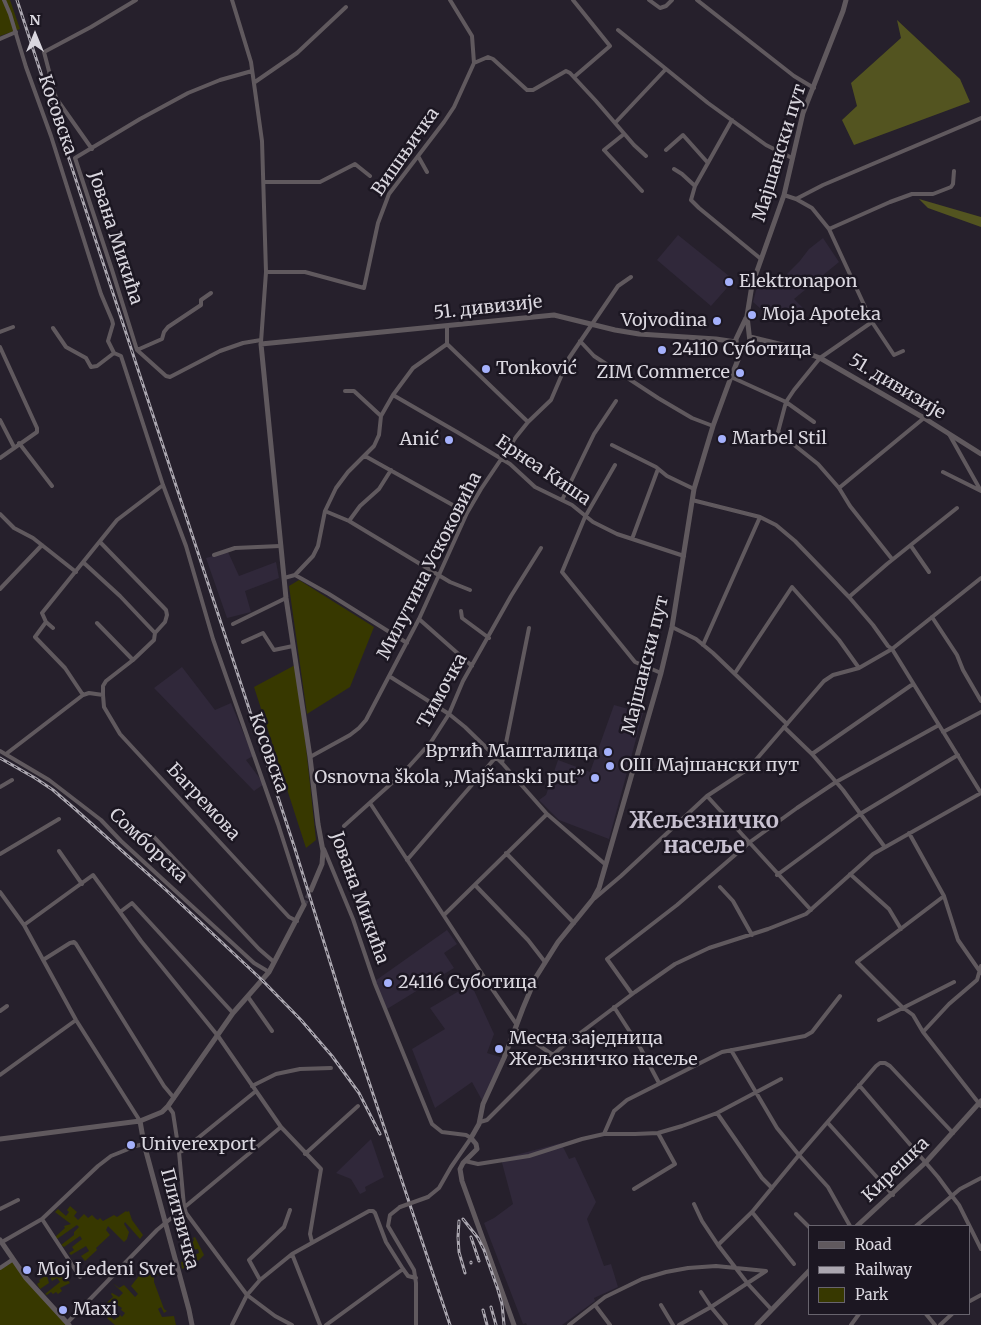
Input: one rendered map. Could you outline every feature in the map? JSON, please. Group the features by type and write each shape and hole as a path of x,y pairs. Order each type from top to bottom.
{"street":[{"name":"Косовска","path":"0,1139 140,1121 155,1115 168,1106 233,1013 269,972 304,905 278,824 213,639 186,546 163,486 121,356 114,353 108,341 113,324 112,320 101,294 51,136 4,0"},
{"path":"92,149 56,98 44,52 136,0"},
{"name":"Јована Микића","path":"232,0 255,82 262,141 266,272 261,342 286,598 322,846 354,919 375,984 432,1124 442,1132 466,1135 470,1138"},
{"name":"Вишњичка","path":"266,272 305,272 364,288 382,209 389,194 454,107 474,63 472,36 450,0"},
{"path":"573,0 610,46 574,77"},
{"path":"649,0 660,8 666,6 672,0"},
{"path":"697,0 794,76 814,88"},
{"name":"Мајшански пут","path":"739,334 747,316 752,285 784,195 803,113 846,1"},
{"path":"255,82 297,53 346,7"},
{"path":"618,30 692,91 766,145 792,158"},
{"path":"0,38 16,32"},
{"path":"474,63 488,57 493,59 526,90 533,90 566,71 574,77 646,156"},
{"path":"615,123 665,70"},
{"name":"Јована Микића","path":"137,350 75,158 140,118 188,93 220,80 252,71"},
{"path":"796,199 823,185 981,118"},
{"path":"732,120 696,186 691,200 761,259"},
{"path":"624,134 604,150 642,191"},
{"path":"666,150 683,135 708,163"},
{"path":"418,156 427,172"},
{"path":"264,182 320,182 355,164 370,176"},
{"path":"674,170 696,186"},
{"path":"829,229 912,194 932,194 951,187 954,171"},
{"path":"784,195 812,208 829,229 872,322 894,354 903,351"},
{"name":"Милутина Ускоковића","path":"310,756 359,728 366,720 419,619 467,513 500,459 528,422 551,400 569,358 618,286 631,277"},
{"path":"211,293 201,300 201,304 168,327 162,339 137,350 166,376 170,377 220,351 243,343 261,342"},
{"name":"51. дивизије","path":"261,342 554,315 592,326 639,334 716,339 736,343"},
{"name":"Мајшански пут","path":"747,316 749,336"},
{"path":"872,322 820,358 786,402 778,432 809,454 839,488 850,506 892,560"},
{"path":"447,326 447,344 528,422"},
{"path":"0,332 13,327"},
{"path":"53,328 66,347 86,358 91,367 97,366 114,353"},
{"path":"746,333 749,336 750,342 746,346 740,346 736,343 736,338 739,334 746,333"},
{"name":"51. дивизије","path":"716,339 739,334"},
{"name":"51. дивизије","path":"749,336 791,347 820,358 924,418 981,454"},
{"path":"580,341 594,356 658,398 692,418 713,426"},
{"name":"51. дивизије","path":"746,346 768,342"},
{"name":"Мајшански пут","path":"736,343 737,362"},
{"path":"284,578 295,575 316,552 326,511 332,497 342,480 365,456 377,440 381,416 393,395 416,365 447,344"},
{"name":"Мајшански пут","path":"416,1278 410,1263 388,1226 390,1215 400,1207 428,1197 440,1188 480,1122 483,1104 504,1058 529,993 545,962 593,899 606,865 661,673 672,627 694,490 713,426 737,362 746,346"},
{"path":"0,347 37,428 37,432 0,458"},
{"path":"731,377 786,402 814,422"},
{"path":"345,391 354,391 381,416"},
{"name":"Ернеа Киша","path":"393,395 510,464 535,486 578,509 585,516 604,528 684,556"},
{"path":"562,500 594,434 616,401"},
{"path":"839,488 924,418"},
{"path":"0,420 14,447"},
{"path":"949,434 981,491"},
{"path":"20,443 52,486"},
{"path":"612,445 694,490"},
{"path":"365,456 467,513"},
{"path":"615,465 585,516 562,572 635,662 661,673"},
{"path":"632,539 658,469"},
{"path":"348,521 360,506 378,489 391,470"},
{"path":"943,472 981,491"},
{"path":"53,628 46,622 42,614 117,520 163,486"},
{"path":"480,1122 487,1120 553,1055 656,976 690,955 797,918 811,910 884,846 981,793 892,649 849,597 786,533 760,517 692,500"},
{"path":"849,597 957,508"},
{"path":"326,511 348,521 450,582 470,590"},
{"path":"0,514 14,528 42,545 76,572"},
{"path":"703,645 760,517"},
{"path":"6,754 82,695 89,693 103,695 103,686 106,681 133,660 154,640 155,633 165,622 166,610 100,542"},
{"path":"0,589 42,545"},
{"path":"214,556 235,548 280,546"},
{"path":"911,546 929,572"},
{"name":"Тимочка","path":"344,826 416,760 431,742 449,714 472,666 511,596 541,548"},
{"path":"84,563 120,596 155,633"},
{"path":"295,575 407,643"},
{"path":"593,899 621,876 707,796 748,769 824,680 833,675 859,668 892,649 981,578"},
{"path":"735,672 792,587 839,640 859,668"},
{"path":"233,624 286,598"},
{"path":"461,611 462,618 489,638"},
{"path":"932,618 957,655 963,670 981,701"},
{"path":"419,619 472,666"},
{"path":"46,622 36,637 65,668 82,695"},
{"path":"97,623 133,660"},
{"path":"672,627 682,631 703,645 735,672 836,782 884,846"},
{"path":"502,763 529,628"},
{"path":"243,642 263,633 274,650 293,646"},
{"path":"390,676 449,714 476,737 496,756 547,814 606,865"},
{"path":"812,754 914,684"},
{"name":"Багремова","path":"103,695 104,707 120,734 289,917 297,921"},
{"path":"943,732 981,712"},
{"path":"632,994 607,959 677,905 750,842 797,808 836,782 939,725"},
{"name":"Сомборска","path":"0,751 49,780 101,820 121,841 247,956 269,972"},
{"path":"407,860 496,756"},
{"path":"777,874 860,814 958,756"},
{"path":"0,787 12,780"},
{"path":"707,796 811,910"},
{"path":"370,803 516,1027 553,1055"},
{"path":"444,915 547,814"},
{"path":"0,854 58,819"},
{"path":"909,833 944,896 958,940 980,970 977,980 949,1004 923,1032"},
{"path":"154,838 259,949 274,962"},
{"path":"311,890 322,864 322,846"},
{"path":"59,851 82,884"},
{"path":"506,853 574,922"},
{"path":"322,864 330,861"},
{"path":"850,874 889,909 901,929"},
{"path":"24,925 93,875 157,962 218,1036 281,1126 321,1170 310,1234 312,1242"},
{"path":"475,885 528,940 545,962"},
{"path":"720,887 737,907 752,934"},
{"path":"0,892 24,925 76,1020 140,1121"},
{"path":"944,896 857,962 902,1007 913,1015 923,1032 980,1103"},
{"path":"120,912 132,903 233,1013"},
{"path":"43,960 74,942 164,1086 174,1098"},
{"path":"878,1020 954,982"},
{"path":"604,1134 614,1112 620,1105 710,1057 731,1050 804,1036 812,1032 840,996"},
{"path":"248,997 272,1031"},
{"path":"0,1011 7,1006"},
{"path":"614,1007 641,1049 659,1083"},
{"path":"0,1074 76,1020"},
{"path":"731,1050 780,1133 828,1187 849,1225"},
{"name":"Кирешка","path":"718,1245 752,1212 799,1155 876,1066 880,1064 890,1066 953,1133"},
{"path":"252,1086 284,1072 300,1069 331,1068"},
{"path":"465,1161 478,1164 529,1156 604,1134 658,1133 717,1113 781,1079"},
{"path":"859,1086 926,1162 959,1205 969,1225"},
{"path":"179,1152 256,1091"},
{"name":"Кирешка","path":"858,1225 893,1195 926,1162 980,1103"},
{"path":"168,1106 173,1113 186,1213 247,1295 292,1325"},
{"path":"306,1154 358,1106"},
{"path":"717,1113 762,1178 772,1188"},
{"name":"Плитвичка","path":"140,1121 144,1144 192,1325"},
{"path":"828,1123 893,1195"},
{"path":"144,1144 111,1156 42,1219 1,1241 12,1260 26,1278 68,1324 165,1223 281,1126"},
{"path":"634,1189 675,1164 658,1133"},
{"path":"470,1138 476,1144 477,1149 460,1169 462,1182 514,1325"},
{"path":"917,1225 968,1183 981,1178"},
{"path":"0,1209 18,1200"},
{"path":"694,1204 702,1221 718,1245 748,1284 771,1309"},
{"path":"260,1280 249,1260 284,1227 290,1210"},
{"path":"232,1325 247,1295 260,1280 292,1254 369,1211 373,1211 386,1242 403,1269 408,1276 416,1278 416,1325"},
{"path":"752,1212 794,1264"},
{"path":"796,1214 808,1226"},
{"path":"42,1219 80,1277"},
{"path":"971,1229 981,1249"},
{"path":"292,1254 320,1325"},
{"path":"0,1268 12,1260"},
{"path":"568,1325 605,1297 623,1288 666,1272 704,1266 766,1270 748,1284 679,1325"},
{"path":"326,1325 403,1269"},
{"path":"757,1325 808,1272"},
{"path":"702,1292 711,1307 726,1325"},
{"path":"595,1305 610,1325"},
{"path":"661,1305 674,1325"},
{"path":"927,1315 936,1325"},
{"path":"940,1325 951,1315"}],"shaded area":[{"path":"897,20 960,79 970,102 854,145 842,120 857,106 851,83 901,38"},
{"path":"919,199 981,217 981,227 928,208"},
{"path":"678,235 734,280 711,306 657,260"},
{"path":"823,238 839,262 794,299 803,308 797,316 761,309 753,302 760,275 776,285 809,249"},
{"path":"228,552 239,576 276,562 279,578 245,591 251,612 227,618 206,558"},
{"path":"182,667 215,710 231,703 253,756 246,760 264,784 254,791 154,688"},
{"name":"ОШ Мајшански пут","path":"614,705 643,713 609,839 559,820 539,800 546,795 558,760 590,772"},
{"path":"447,930 457,944 444,953 454,968 387,1009 375,981"},
{"path":"471,984 494,1034 487,1053 503,1058 483,1102 472,1082 435,1108 412,1049 445,1029 430,1008"},
{"path":"371,1139 384,1177 365,1187 366,1191 360,1194 351,1179 336,1173"},
{"path":"561,1143 569,1159 575,1157 596,1202 587,1219 604,1266 611,1264 618,1287 594,1298 595,1301 562,1325 527,1325 526,1323 523,1324 484,1223 513,1204 501,1159"}],"green space":[{"path":"0,0 10,0 20,29 0,36"},
{"path":"299,580 374,627 350,687 307,714 289,586"},
{"path":"297,664 316,840 306,848 254,687"},
{"path":"70,1206 77,1212 74,1216 78,1220 84,1214 88,1218 92,1215 96,1219 100,1218 103,1221 114,1215 117,1217 129,1211 132,1220 143,1235 140,1239 125,1222 124,1224 129,1232 124,1242 108,1226 106,1230 110,1235 85,1261 81,1256 89,1251 86,1246 71,1255 69,1253 74,1250 72,1247 82,1239 80,1236 64,1247 61,1245 74,1235 74,1232 79,1227 77,1225 57,1239 55,1237 65,1228 64,1226 71,1224 55,1212 58,1209 66,1216"},
{"path":"195,1237 204,1255 193,1268 189,1265 182,1269 181,1262 192,1259 191,1256 199,1253 198,1249 191,1249 187,1250 190,1253 185,1254 183,1247 192,1243"},
{"path":"12,1261 68,1325 0,1325 0,1269"},
{"path":"65,1265 67,1268 61,1271 70,1283 60,1288 62,1291 58,1294 51,1292 47,1295 45,1294 60,1282 57,1278 52,1281 49,1275 47,1276 49,1283 40,1289 37,1284 40,1282 39,1280 56,1268 57,1270"},
{"path":"167,1267 168,1270 154,1277 164,1309 167,1311 164,1313 161,1307 158,1309 162,1317 174,1316 176,1325 115,1325 107,1318 110,1316 114,1320 120,1315 122,1317 125,1313 121,1310 122,1308 111,1301 106,1306 111,1312 107,1314 101,1308 113,1297 112,1293 119,1297 123,1293 113,1283 119,1288 124,1285 135,1297 138,1294 131,1286 142,1272 144,1274"}],"tunnel":[{"path":"304,905 311,890"}],"railway":[{"path":"17,0 294,846 345,1010 450,1325"},
{"path":"0,758 53,790 166,890 263,981 301,1020 332,1056 359,1093 380,1134"},
{"path":"463,1219 478,1238 484,1250 502,1304 504,1325"},
{"path":"459,1221 459,1252 465,1273"},
{"path":"471,1237 479,1261"},
{"path":"491,1307 496,1325"},
{"path":"483,1310 487,1325"}],"place":[{"name":"Elektronapon","path":"729,282"},
{"name":"Moja Apoteka","path":"752,315"},
{"name":"Vojvodina","path":"717,321"},
{"name":"24110 Суботица","path":"662,350"},
{"name":"Tonković","path":"486,369"},
{"name":"ZIM Commerce","path":"740,373"},
{"name":"Marbel Stil","path":"722,439"},
{"name":"Anić","path":"449,440"},
{"name":"Вртић Машталица","path":"608,752"},
{"name":"ОШ Мајшански пут","path":"610,766"},
{"name":"Osnovna škola „Majšanski put”","path":"595,778"},
{"name":"24116 Суботица","path":"388,983"},
{"name":"Месна заједница Жељезничко насеље","path":"499,1049"},
{"name":"Univerexport","path":"131,1145"},
{"name":"Moj Ledeni Svet","path":"27,1270"},
{"name":"Maxi","path":"63,1310"}],"district":[{"name":"Жељезничко насеље","path":"704,834"}]}
